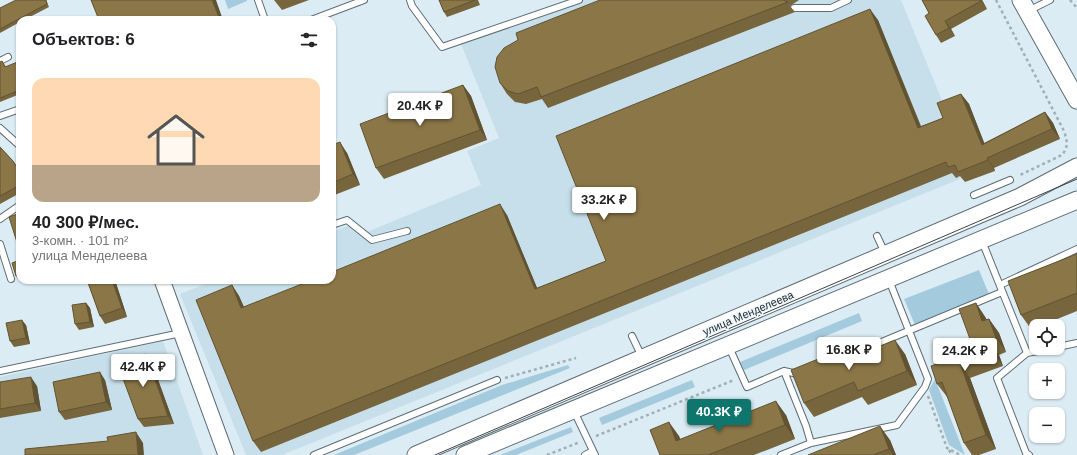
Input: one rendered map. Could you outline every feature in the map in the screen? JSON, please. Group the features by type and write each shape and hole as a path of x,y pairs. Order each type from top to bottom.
{"main road":[{"path":"1024,6 1077,100"},
{"name":"улица Менделеева","path":"416,455 1020,196 1077,167"},
{"name":"улица Менделеева","path":"465,455 1077,200"}],"street":[{"path":"164,284 226,455"}],"lane":[{"path":"258,0 264,16"},
{"path":"320,16 353,2 364,0"},
{"path":"410,0 412,6 442,47 579,0"},
{"path":"794,8 831,8 848,0"},
{"path":"1024,6 1050,0"},
{"path":"0,61 8,57"},
{"path":"0,116 16,110"},
{"path":"0,128 16,142"},
{"path":"974,195 1010,180"},
{"path":"0,219 16,208"},
{"path":"336,224 347,220 372,240 407,231"},
{"path":"877,236 885,254"},
{"path":"981,240 1027,353 997,378 1028,455"},
{"path":"0,244 11,279"},
{"path":"833,363 1001,288 1077,249"},
{"path":"781,455 811,443 897,425 925,387 928,379 888,279"},
{"path":"0,371 181,333"},
{"path":"632,336 643,358"},
{"path":"1065,346 1077,343"},
{"path":"728,345 747,387 784,371 805,375"},
{"path":"784,371 806,426 811,443"},
{"path":"314,455 497,380"},
{"path":"573,410 594,453 585,455"}],"path":[{"path":"996,0 1064,131 1068,142 1062,155 1010,180"},
{"path":"1070,0 1077,8"},
{"path":"497,380 576,358"},
{"path":"547,455 742,377"},
{"path":"925,387 947,448 952,455"},
{"path":"947,448 960,455"}],"shaded area":[{"path":"225,0 247,0 247,1 228,9"},
{"path":"568,0 901,0 972,174 282,455 246,455 180,294 205,284 336,284 336,230 357,222 362,234 481,185 467,151 499,138 461,44"},
{"path":"979,270 989,294 915,325 904,299"},
{"path":"859,313 862,321 744,370 740,362"},
{"path":"163,341 203,455 0,455 0,377"},
{"path":"568,365 570,368 354,455 334,455 502,385"},
{"path":"935,379 965,455 949,445 929,390"},
{"path":"692,380 695,387 602,425 599,418"},
{"path":"571,427 573,432 516,455 500,455"}],"building":[{"path":"16,0 46,0 47,4 24,16 16,16 16,20 0,29 0,8"},
{"path":"91,0 212,0 218,16 97,16"},
{"path":"439,0 475,0 444,12"},
{"path":"600,0 783,0 788,2 541,97 537,87 518,94 508,91 500,83 495,67 497,57 504,48 518,40 516,33"},
{"path":"922,0 981,1 945,21 949,28 936,35 925,16 929,13"},
{"path":"870,9 918,128 943,118 937,103 961,94 982,145 1045,112 1052,129 987,158 988,160 958,172 955,165 948,167 946,162 253,441 196,300 232,285 241,308 302,284 336,284 336,270 500,204 535,289 606,261 556,136"},
{"path":"2,61 5,67 16,63 16,92 0,98 0,62"},
{"path":"463,85 480,130 376,168 360,124"},
{"path":"340,142 353,174 336,181 336,144"},
{"path":"0,147 16,166 16,187 0,196"},
{"path":"16,214 16,239 9,217"},
{"path":"1077,254 1077,293 1021,315 1008,281"},
{"path":"16,262 16,276 12,263"},
{"path":"88,284 113,284 122,308 100,316"},
{"path":"86,303 90,322 75,324 72,305"},
{"path":"976,303 982,321 989,319 996,338 989,340 993,352 960,363 986,435 964,443 942,382 937,384 931,366 942,362 938,350 970,339 959,309"},
{"path":"22,320 26,338 10,341 6,323"},
{"path":"895,340 907,371 858,391 854,382 804,403 791,370 838,351 843,361"},
{"path":"146,354 168,416 138,419 118,365"},
{"path":"100,372 106,402 59,412 53,382"},
{"path":"31,377 35,403 0,409 0,382"},
{"path":"776,401 785,425 708,455 660,455 650,430 669,422 676,441"},
{"path":"880,426 889,449 873,455 808,455"},
{"path":"136,432 138,455 25,455 25,449 108,441 107,437"}],"tram line":[{"path":"435,455 1077,179"}]}
